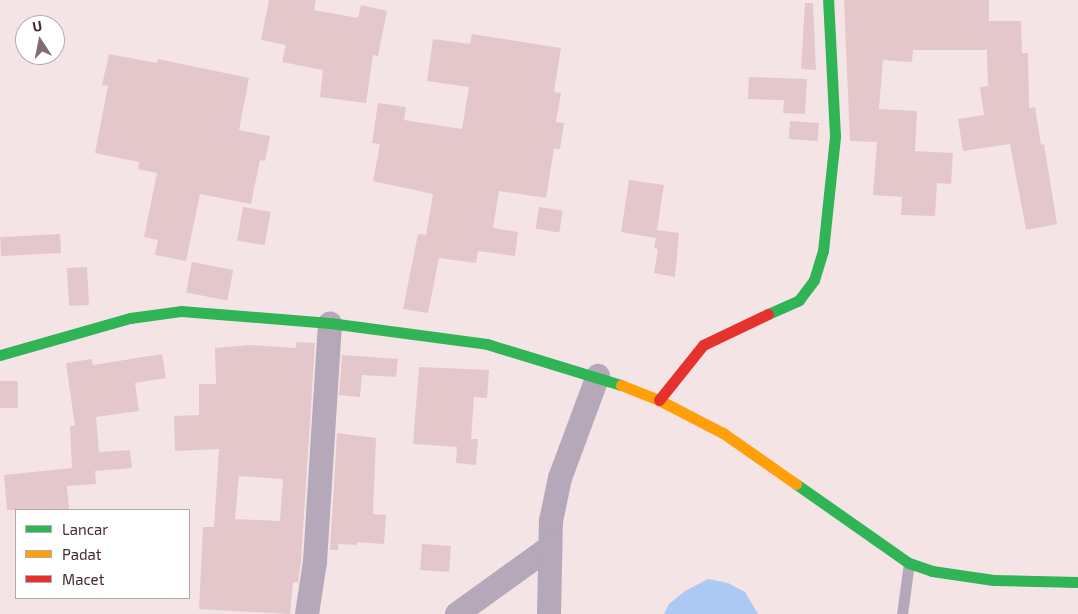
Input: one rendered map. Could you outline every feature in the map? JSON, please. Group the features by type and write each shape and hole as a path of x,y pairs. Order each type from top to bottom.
{"street":[{"path":"659,400 703,345 800,300 814,280 822,251 834,144 828,0"},
{"path":"0,355 130,318 166,312 217,313 330,323 479,343 598,376 659,400 723,432 909,563 932,571 993,580 1078,582"},
{"path":"307,614 315,562 330,323"},
{"path":"549,614 551,521 560,478 598,376"},
{"path":"457,614 550,547"}],"lane":[{"path":"902,614 909,563"}],"water":[{"path":"708,579 728,583 745,592 758,614 664,614 669,604 685,591"}],"building":[{"path":"269,0 316,0 314,10 358,18 361,5 387,11 378,56 373,55 366,103 320,97 323,70 282,62 286,45 261,40"},
{"path":"844,0 989,0 989,21 1021,21 1022,53 1028,53 1029,108 1035,107 1041,145 1044,144 1057,224 1026,230 1010,144 963,151 958,119 984,115 980,87 988,86 987,50 913,50 912,62 883,60 879,109 917,111 915,151 953,153 951,184 937,183 935,216 901,215 902,197 873,195 877,142 850,141"},
{"path":"805,3 813,3 816,70 801,69"},
{"path":"472,34 561,48 554,92 561,93 556,122 564,123 560,149 554,149 546,198 499,191 493,228 518,232 515,256 478,251 476,263 439,258 428,313 403,309 418,234 426,235 433,194 373,181 380,144 372,143 378,103 406,107 404,120 462,129 469,87 427,81 433,39 470,44"},
{"path":"109,54 157,63 158,59 249,78 239,130 270,136 265,161 260,160 251,204 200,194 186,261 155,255 158,240 144,237 157,173 138,169 139,162 95,153 108,86 102,85"},
{"path":"749,77 807,79 805,114 783,113 784,100 748,99"},
{"path":"790,121 819,123 818,141 789,139"},
{"path":"629,180 664,185 657,230 679,233 675,277 654,273 658,249 654,248 656,238 621,232"},
{"path":"243,207 271,212 265,245 237,240"},
{"path":"539,207 563,211 559,232 536,229"},
{"path":"60,234 61,253 1,256 0,237"},
{"path":"192,262 233,270 227,300 186,292"},
{"path":"87,267 89,305 69,306 67,268"},
{"path":"296,342 315,343 301,561 298,582 293,582 290,614 199,609 203,527 214,527 219,449 175,451 174,416 199,415 199,384 216,384 215,348 250,345 296,348","holes":["239,476 283,479 280,521 235,519"]},
{"path":"162,354 166,378 135,383 139,411 96,417 99,452 130,450 132,468 95,471 96,484 67,486 69,509 7,510 4,475 72,468 70,426 75,426 66,363 92,359 93,365"},
{"path":"342,355 398,359 396,377 362,375 360,397 339,395"},
{"path":"419,367 489,370 487,398 474,397 471,439 478,439 476,465 456,463 457,447 413,444"},
{"path":"0,381 18,381 18,408 0,408"},
{"path":"337,433 376,438 373,514 386,515 384,544 357,542 357,545 338,544 338,550 330,550"},
{"path":"422,544 451,546 449,572 420,570"}],"traffic: fast":[{"path":"768,314 799,300 814,280 823,251 835,136 828,0"},
{"path":"0,355 130,318 181,311 330,323 487,344 621,385"},
{"path":"796,484 909,563 932,571 993,580 1078,582"}],"traffic: slow":[{"path":"621,385 659,400 723,433 796,484"}],"traffic: jam":[{"path":"659,400 703,345 768,314"}]}
